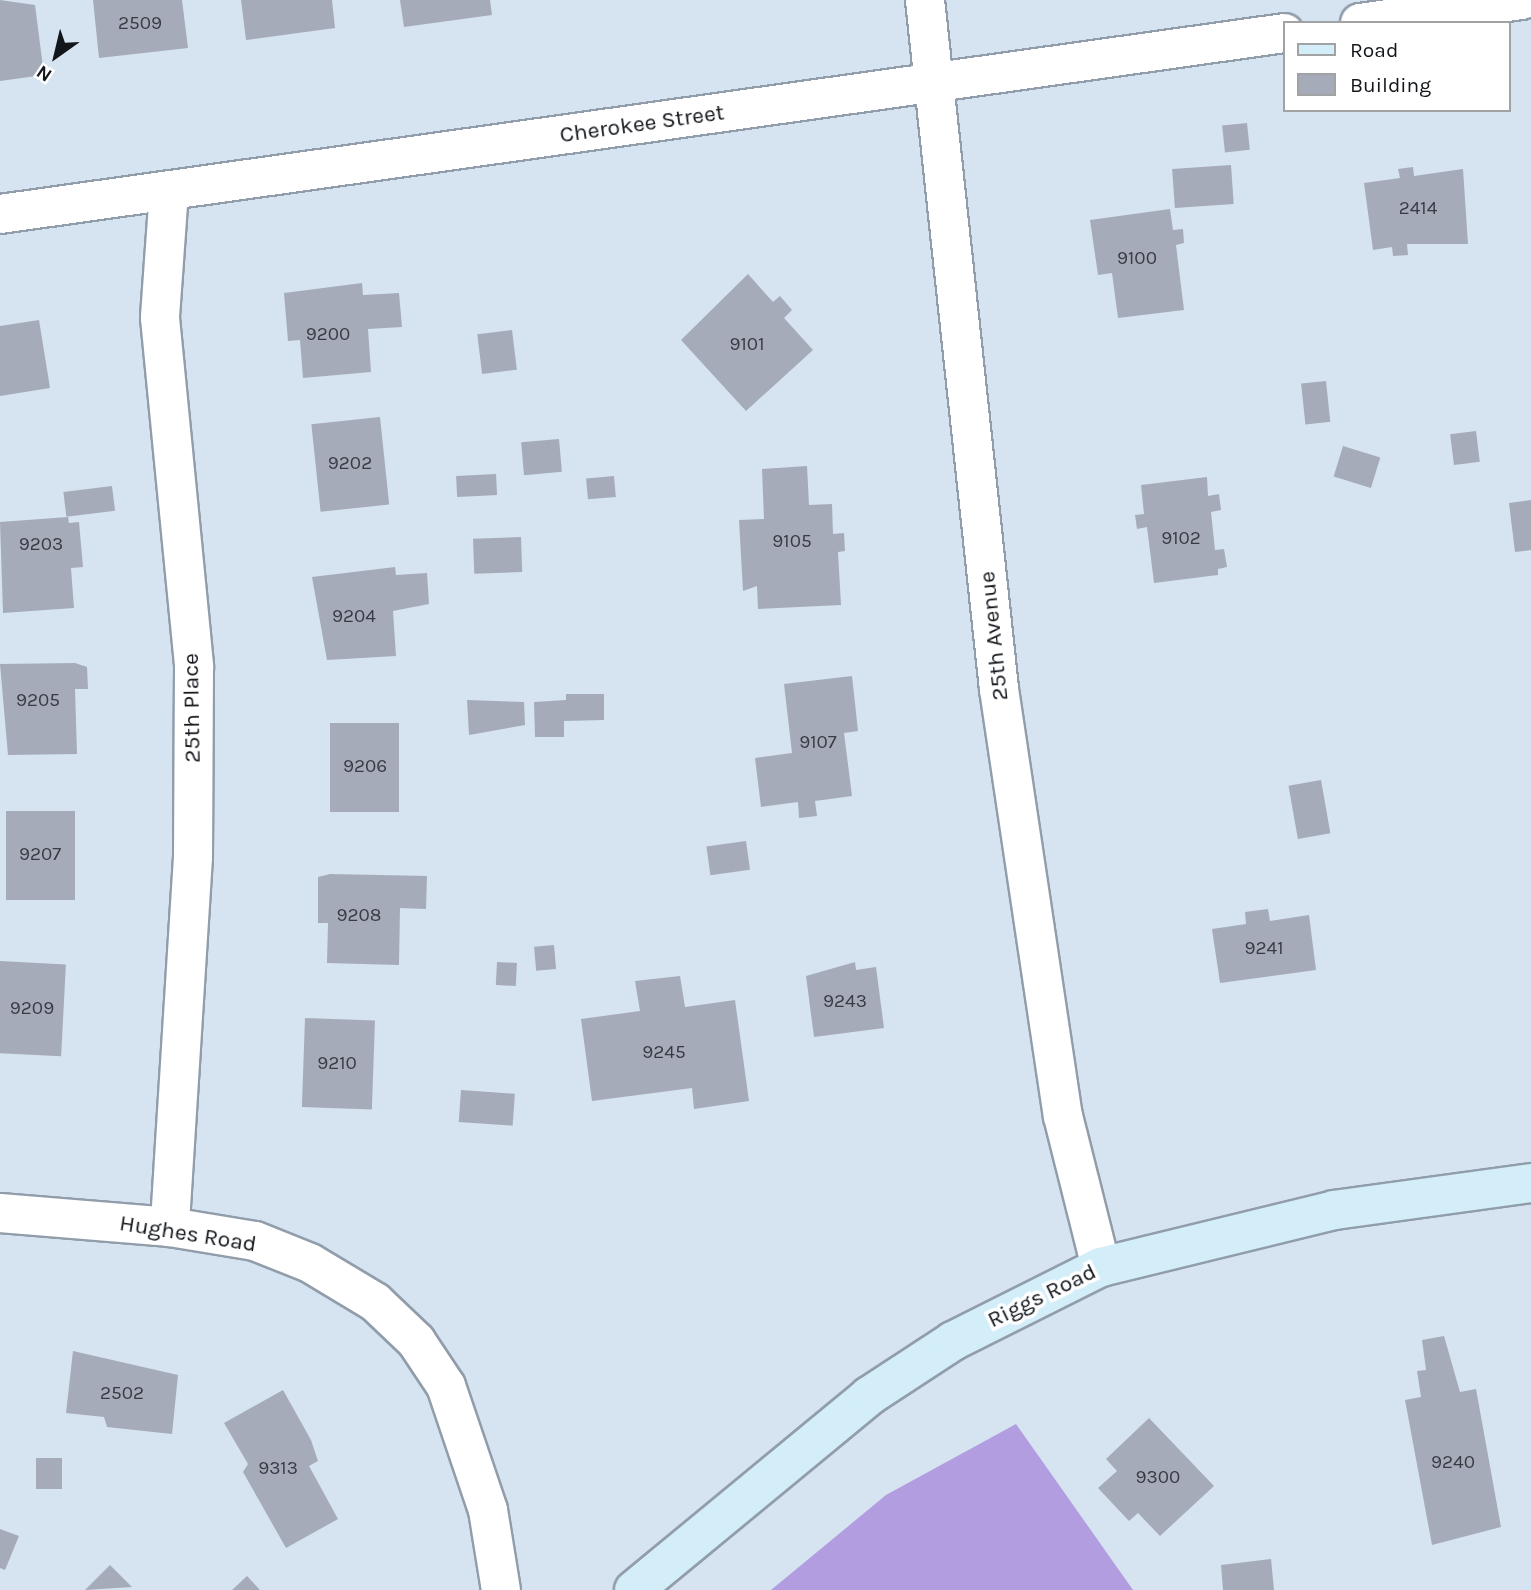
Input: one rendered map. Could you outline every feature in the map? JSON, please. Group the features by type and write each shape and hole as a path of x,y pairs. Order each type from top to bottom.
{"main road":[{"name":"Riggs Road","path":"634,1590 869,1396 953,1341 1101,1267 1334,1210 1531,1183"}],"street":[{"name":"25th Avenue","path":"925,0 936,82 999,689 1063,1116 1101,1267"},
{"path":"1374,21 1522,0"},
{"name":"Cherokee Street","path":"0,214 1282,33"},
{"name":"25th Place","path":"169,191 160,318 194,667 193,857 170,1227"},
{"name":"Hughes Road","path":"0,1213 170,1227 255,1241 310,1264 375,1302 416,1341 446,1386 473,1453 501,1590"}],"shaded area":[{"path":"1016,1424 1133,1590 771,1590 886,1495"}],"building":[{"path":"0,0 35,5 44,75 0,81"},
{"path":"93,0 182,0 188,48 99,58"},
{"path":"241,0 332,0 335,28 246,40"},
{"path":"400,0 490,0 492,15 404,27"},
{"path":"1247,123 1250,150 1225,152 1222,126"},
{"path":"1231,165 1234,204 1175,208 1172,169"},
{"path":"1413,167 1414,176 1463,169 1468,244 1407,244 1408,255 1393,256 1392,247 1373,250 1364,183 1400,178 1398,169"},
{"path":"1170,209 1173,230 1183,229 1184,243 1176,245 1184,310 1118,318 1112,273 1098,275 1090,220"},
{"path":"748,274 773,302 780,296 792,310 784,318 813,350 746,411 681,340"},
{"path":"362,283 363,295 399,293 402,327 368,329 371,372 303,378 300,340 288,341 284,293"},
{"path":"39,320 50,388 0,396 0,326"},
{"path":"512,330 517,370 482,374 477,334"},
{"path":"1326,381 1330,422 1305,424 1301,384"},
{"path":"380,417 389,505 321,512 311,424"},
{"path":"1476,431 1480,462 1454,465 1450,434"},
{"path":"559,439 562,472 524,475 521,442"},
{"path":"1343,446 1380,457 1371,488 1334,477"},
{"path":"807,466 809,505 832,504 833,534 844,533 845,551 838,552 841,605 758,609 757,586 743,591 739,520 764,519 762,469"},
{"path":"496,474 497,495 457,497 456,476"},
{"path":"614,476 616,497 588,499 586,478"},
{"path":"1207,477 1208,496 1219,494 1221,510 1211,512 1215,550 1224,549 1227,567 1218,569 1218,575 1154,583 1147,527 1137,529 1135,515 1144,514 1141,485"},
{"path":"112,486 115,511 66,517 63,492"},
{"path":"1531,500 1531,550 1515,552 1509,503"},
{"path":"68,517 69,523 79,522 83,567 71,568 74,608 3,613 0,522"},
{"path":"521,537 522,572 474,574 473,539"},
{"path":"395,567 396,575 427,573 429,604 393,611 396,656 327,660 312,577"},
{"path":"75,663 87,667 88,689 75,689 77,754 8,755 0,664"},
{"path":"852,676 858,731 844,733 852,796 815,801 817,816 799,818 798,802 761,807 755,758 792,753 784,684"},
{"path":"566,694 604,694 604,720 564,721 564,737 535,737 534,702 566,700"},
{"path":"467,700 524,702 525,725 469,735"},
{"path":"330,723 399,723 399,812 330,812"},
{"path":"1321,780 1330,833 1298,839 1289,786"},
{"path":"6,811 75,811 75,900 6,900"},
{"path":"746,841 750,870 710,875 706,847"},
{"path":"330,874 427,876 426,909 400,908 399,965 327,963 328,923 318,923 318,877"},
{"path":"1268,909 1270,921 1309,915 1316,970 1220,983 1212,929 1246,924 1245,912"},
{"path":"554,945 556,969 536,971 534,947"},
{"path":"0,961 66,964 61,1056 0,1053"},
{"path":"497,962 517,963 516,986 496,985"},
{"path":"855,962 856,970 876,967 884,1028 814,1037 806,976"},
{"path":"680,976 685,1007 735,1000 749,1101 694,1109 692,1088 592,1101 581,1019 640,1011 635,981"},
{"path":"305,1018 375,1020 372,1109 302,1107"},
{"path":"461,1090 515,1094 513,1126 459,1122"},
{"path":"1444,1336 1460,1392 1476,1389 1501,1527 1432,1545 1405,1400 1421,1397 1417,1371 1426,1370 1422,1340"},
{"path":"73,1351 178,1375 172,1434 107,1427 104,1417 66,1413"},
{"path":"283,1390 311,1440 318,1461 309,1466 338,1519 286,1548 243,1472 248,1464 224,1423"},
{"path":"1149,1418 1214,1486 1160,1536 1138,1513 1129,1521 1098,1488 1117,1471 1106,1459"},
{"path":"36,1458 62,1458 62,1489 36,1489"},
{"path":"0,1529 19,1536 5,1570 0,1568"},
{"path":"1271,1559 1274,1590 1223,1590 1221,1565"},
{"path":"110,1565 132,1587 85,1590"},
{"path":"247,1576 260,1590 232,1590"}]}
